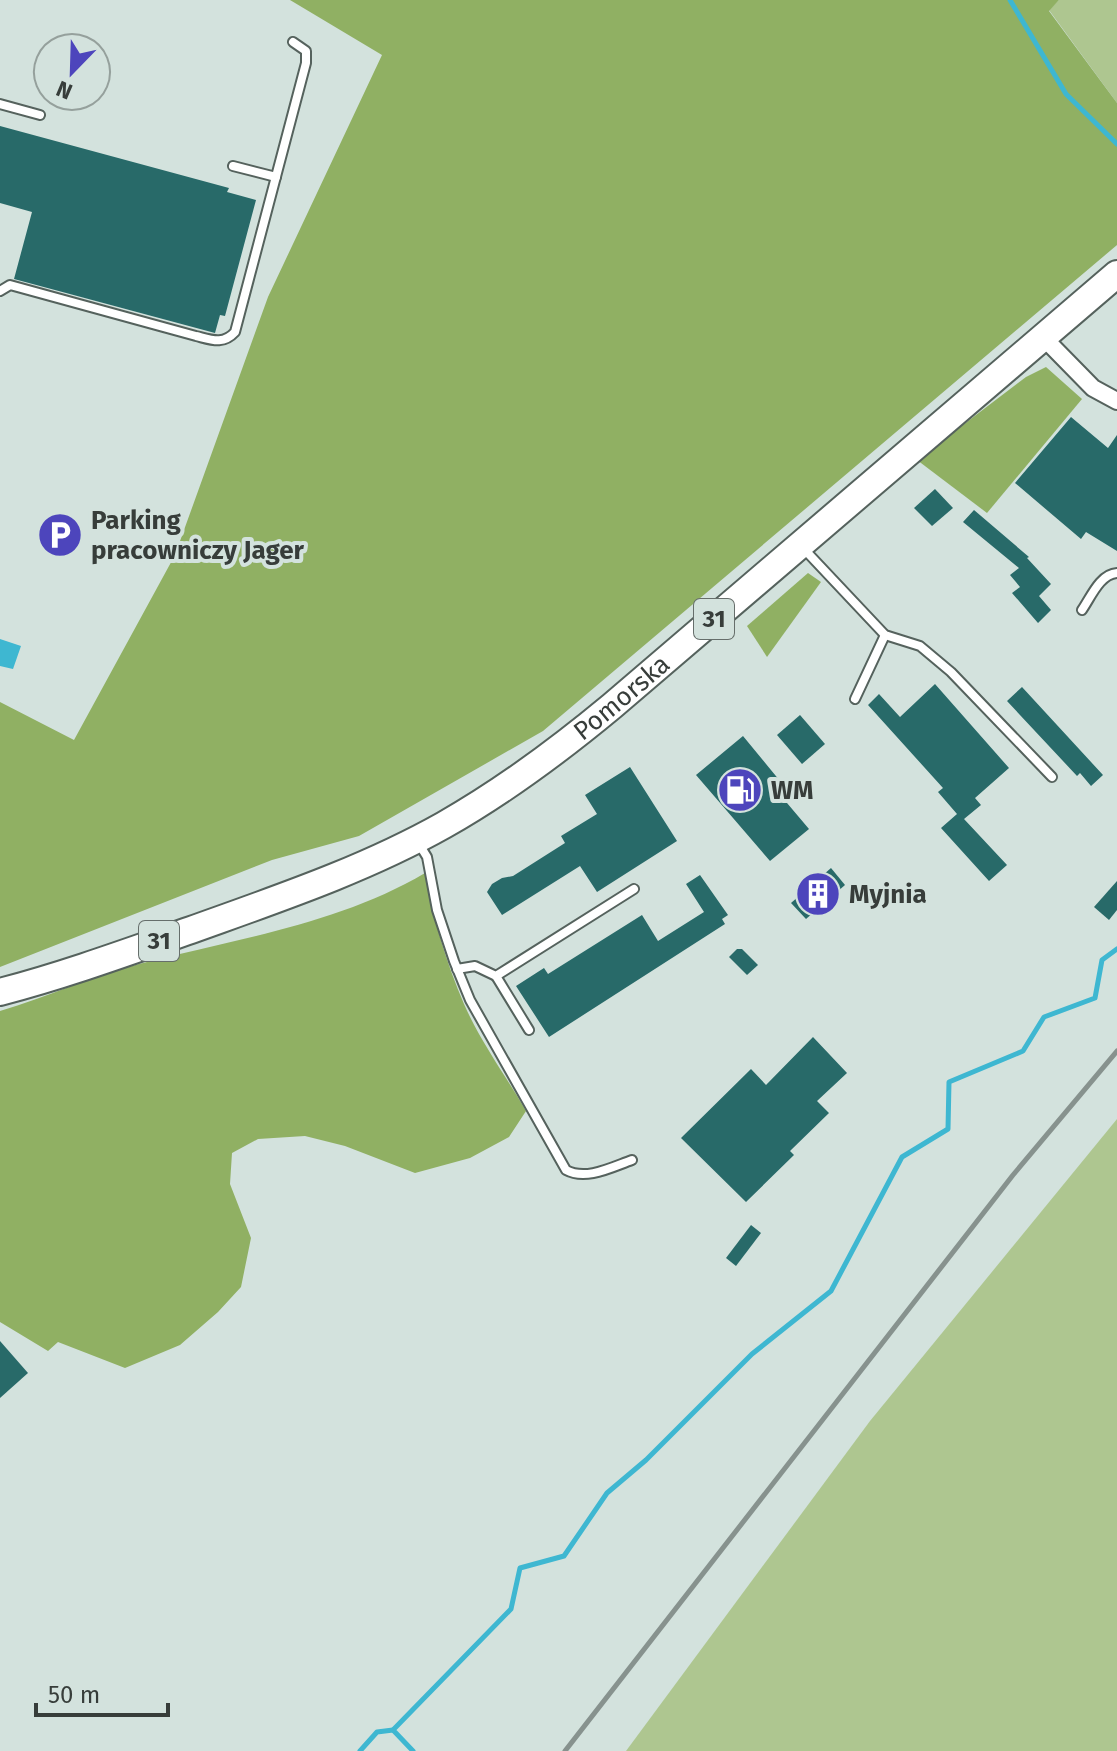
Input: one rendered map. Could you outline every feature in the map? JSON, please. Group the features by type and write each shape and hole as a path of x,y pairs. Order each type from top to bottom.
{"main road":[{"name":"Pomorska","path":"49,980 325,882 416,840 491,797 556,751 1117,274"},
{"name":"31","path":"0,992 49,980"},
{"name":"31","path":"0,1002 49,980"}],"street":[{"path":"1044,338 1093,388 1117,401"}],"lane":[{"path":"0,291 10,285 218,342 228,340 235,332 306,63 306,51 293,42"},
{"path":"0,104 40,115"},
{"path":"233,166 276,177"},
{"path":"800,545 885,635 920,646 951,672 1052,777"},
{"path":"1082,610 1103,579 1110,573 1117,573"},
{"path":"855,699 885,635"},
{"path":"416,840 427,857 437,910 457,969 489,1036 566,1170 573,1174 587,1174 632,1160"},
{"path":"496,976 634,889"},
{"path":"457,969 475,966 496,976 529,1030"}],"green space":[{"path":"290,0 1059,0 1049,11 1117,103 1117,245 543,731 359,836 272,860 0,967 0,702 74,740 175,555 268,297 382,55"},
{"path":"1059,0 1117,0 1117,103 1049,10"},
{"path":"1046,367 1082,399 987,513 917,460 1026,377"},
{"path":"808,573 821,582 767,657 747,626"},
{"path":"425,873 441,940 464,1004 526,1111 509,1137 470,1158 415,1173 345,1146 305,1136 258,1139 232,1153 230,1184 251,1238 241,1287 180,1345 125,1368 58,1342 48,1351 0,1322 0,1011 121,969 322,918 392,891"},
{"path":"1117,1119 1117,1751 626,1751 870,1421"}],"water":[{"path":"0,639 21,646 13,669 0,666"}],"building":[{"path":"0,126 229,188 227,192 256,200 225,316 220,315 215,333 14,279 32,212 0,203"},
{"path":"1071,417 1108,448 1117,435 1117,551 1086,532 1081,539 1015,483"},
{"path":"935,489 953,508 932,526 914,508"},
{"path":"974,510 1029,557 1051,584 1039,596 1051,610 1038,623 1012,593 1020,587 1010,575 1019,568 963,522"},
{"path":"935,684 1009,768 975,798 981,805 964,819 1007,865 989,881 941,828 957,814 938,792 943,788 868,705 879,694 900,717"},
{"path":"1022,687 1103,775 1091,786 1080,773 1077,776 1007,701"},
{"path":"800,715 825,744 802,764 777,735"},
{"path":"743,736 794,798 787,803 809,829 770,861 696,775"},
{"path":"630,767 677,841 597,892 580,866 502,915 487,892 492,884 513,876 565,843 561,836 597,814 585,795"},
{"name":"Myjnia","path":"831,868 845,885 806,919 791,903"},
{"path":"700,875 728,915 722,919 725,924 549,1037 516,986 544,968 548,974 642,915 658,941 704,912 686,884"},
{"path":"1117,881 1117,910 1109,920 1094,907"},
{"path":"737,949 742,949 758,965 747,975 729,957"},
{"path":"813,1037 847,1073 817,1101 829,1113 790,1151 794,1155 746,1202 681,1138 751,1069 766,1085"},
{"path":"751,1225 761,1233 736,1266 726,1258"},
{"path":"0,1341 28,1373 0,1398"}],"waterway":[{"path":"1010,0 1066,94 1117,144"},
{"path":"413,1751 393,1730 511,1609 520,1568 564,1556 607,1493 646,1460 752,1354 831,1291 902,1157 948,1129 949,1082 1023,1051 1044,1017 1095,998 1102,960 1117,949"},
{"path":"360,1751 377,1732 393,1730"}],"railway":[{"path":"565,1751 1013,1175 1117,1051"}],"place":[{"name":"Parking pracowniczy Jager","path":"60,535"},
{"name":"WM","path":"740,790"},
{"name":"Myjnia","path":"818,894"}]}
